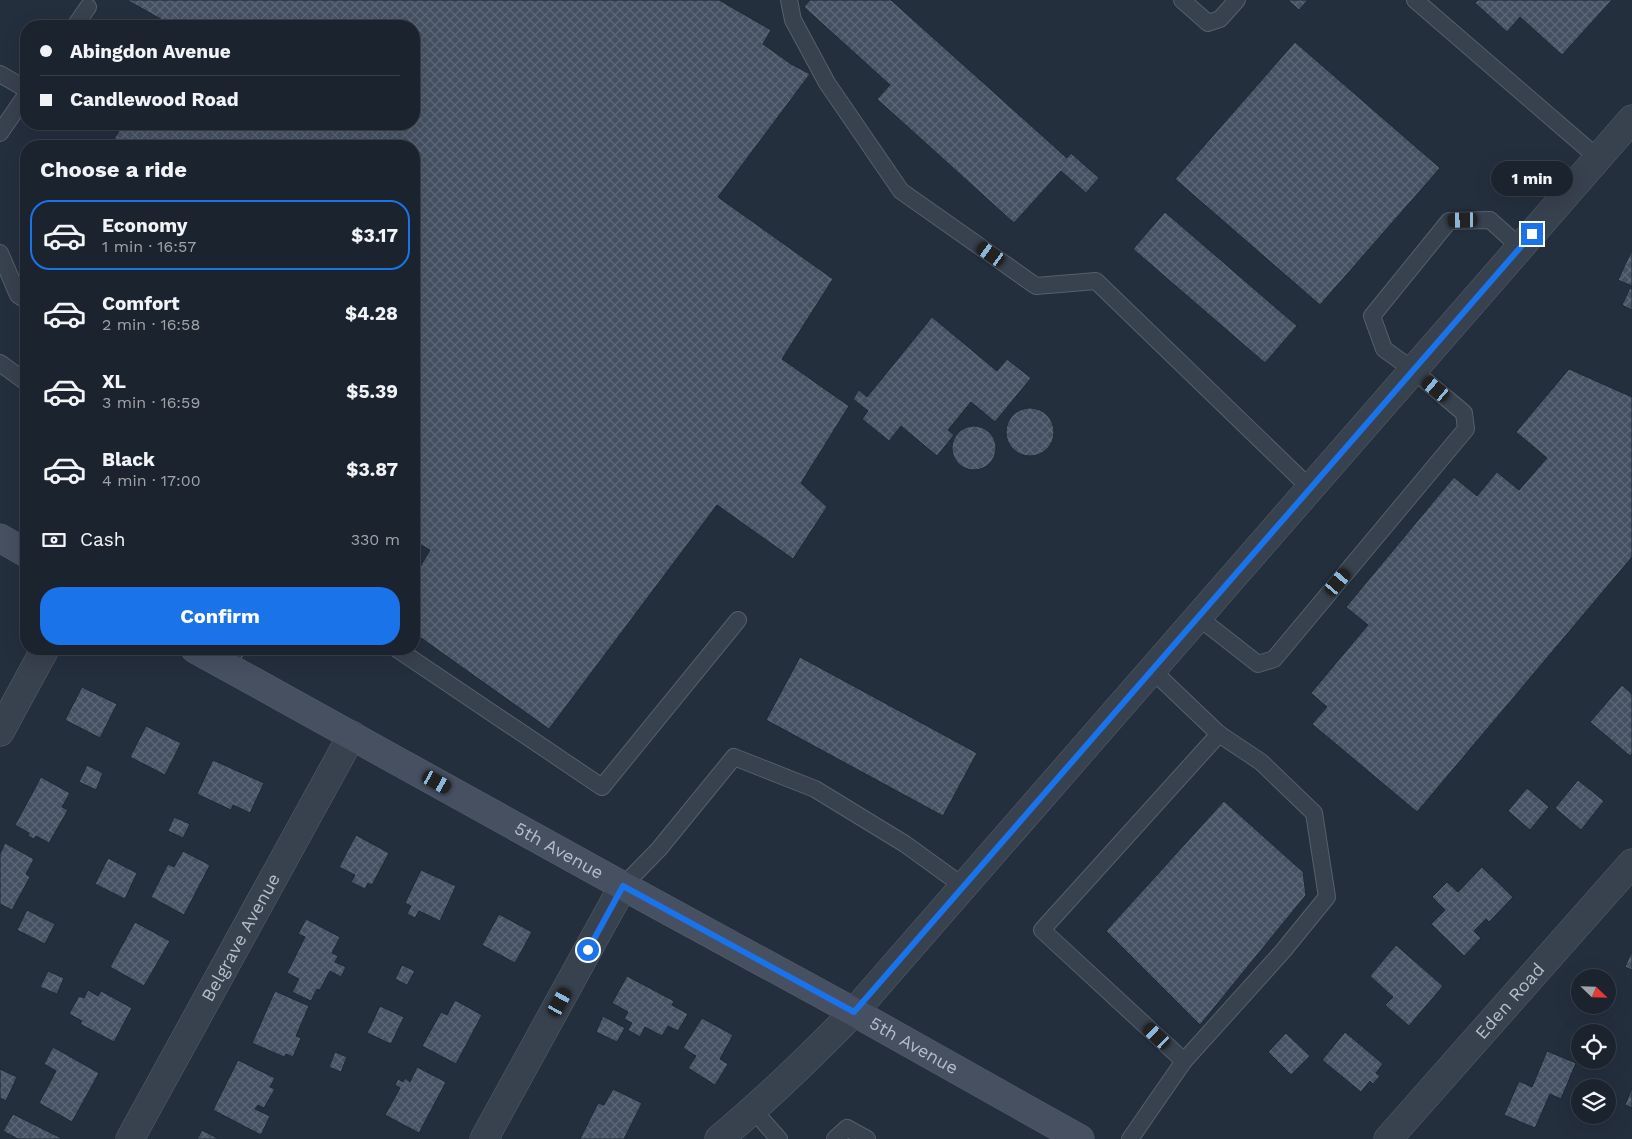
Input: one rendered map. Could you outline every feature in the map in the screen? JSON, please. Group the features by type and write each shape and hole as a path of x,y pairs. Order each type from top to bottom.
{"main road":[{"path":"0,538 20,550"},
{"name":"5th Avenue","path":"231,657 352,735 1080,1139"}],"street":[{"path":"719,1139 806,1062 854,1012 1632,119"},
{"path":"0,732 42,655"},
{"name":"Belgrave Avenue","path":"130,1139 352,735"},
{"name":"Eden Road","path":"1388,1139 1632,863"},
{"path":"484,1139 623,886"}],"lane":[{"path":"788,0 792,20 827,83 901,191 1036,286 1096,281 1310,488"},
{"path":"1182,0 1208,23 1220,19 1237,0"},
{"path":"1415,0 1598,158"},
{"path":"79,20 88,8"},
{"path":"0,74 20,86"},
{"path":"0,133 20,104"},
{"path":"1198,617 1258,664 1274,659 1466,430 1464,413 1413,370 1384,349 1372,316 1449,221 1490,220 1520,247"},
{"path":"0,254 20,296"},
{"path":"0,363 20,378"},
{"path":"406,655 602,787 738,620"},
{"path":"1130,1139 1184,1061 1283,951 1327,897 1314,813 1261,762 1218,734 1152,670"},
{"path":"1184,1061 1042,930 1218,734"},
{"path":"623,886 659,849 734,757 815,789 905,844 963,886"},
{"path":"754,1110 779,1139"},
{"path":"835,1139 847,1128 867,1139"}],"building":[{"path":"127,0 719,0 771,30 763,44 791,64 810,74 718,197 833,279 782,359 849,406 801,483 827,507 793,559 717,505 549,729 420,637 420,567 430,550 420,544 420,140 114,140 119,130 420,130 420,20 162,20"},
{"path":"810,0 891,0 1067,158 1071,153 1099,178 1086,193 1061,171 1014,223 877,99 890,85 804,7"},
{"path":"1288,0 1308,0 1299,10"},
{"path":"1478,0 1612,0 1562,55 1520,17 1507,32 1475,3"},
{"path":"1295,42 1440,168 1320,305 1175,179"},
{"path":"1165,212 1297,326 1265,363 1133,249"},
{"path":"1632,250 1632,286 1618,280"},
{"path":"1630,288 1632,289 1632,310 1622,305"},
{"path":"932,317 997,371 1007,359 1031,378 995,422 971,402 948,430 954,435 937,456 901,426 889,441 862,419 868,411 853,399 859,390 867,397"},
{"path":"1569,369 1632,397 1632,557 1417,812 1312,724 1327,707 1311,693 1368,625 1346,607 1454,477 1477,496 1497,472 1519,490 1547,458 1516,432"},
{"path":"1025,408 1035,408 1047,415 1054,427 1054,437 1047,449 1035,456 1025,456 1017,452 1010,445 1006,437 1006,427 1010,419 1017,412"},
{"path":"970,426 978,426 990,432 996,448 990,464 978,470 970,470 958,464 952,452 952,444 958,432"},
{"path":"800,657 977,753 943,816 766,720"},
{"path":"1622,685 1632,694 1632,754 1630,756 1590,722"},
{"path":"82,687 117,704 100,738 65,720"},
{"path":"146,726 181,743 165,775 130,757"},
{"path":"213,760 264,783 250,813 233,805 231,810 197,794"},
{"path":"87,765 103,773 96,790 79,782"},
{"path":"41,777 70,793 62,807 68,810 49,843 36,836 34,839 28,836 29,833 15,825"},
{"path":"1578,780 1604,801 1581,830 1555,808"},
{"path":"1527,788 1549,807 1530,830 1508,811"},
{"path":"1224,801 1303,872 1306,895 1200,1025 1106,931"},
{"path":"174,817 190,824 183,838 168,831"},
{"path":"356,835 389,853 372,885 368,883 365,889 351,882 355,875 339,867"},
{"path":"5,843 34,859 26,874 30,877 12,910 0,904 0,854"},
{"path":"183,851 210,865 184,915 151,897 168,864 174,867"},
{"path":"108,858 137,873 125,899 95,884"},
{"path":"1482,867 1513,897 1489,922 1486,919 1474,931 1481,938 1464,956 1431,924 1445,910 1432,897 1447,882 1458,892"},
{"path":"421,870 456,886 440,921 419,911 415,918 407,914 411,906 405,903"},
{"path":"27,910 55,924 45,944 17,930"},
{"path":"499,914 532,932 515,963 482,945"},
{"path":"306,919 340,937 332,953 338,956 335,962 346,967 341,977 330,971 320,990 317,989 311,1001 292,992 299,979 287,973 305,937 298,934"},
{"path":"135,922 170,941 144,986 110,967"},
{"path":"1396,945 1443,986 1409,1026 1385,1005 1393,997 1370,976"},
{"path":"1632,951 1632,970 1625,967"},
{"path":"402,965 415,971 407,985 395,979"},
{"path":"48,971 64,978 57,994 40,987"},
{"path":"627,976 674,1001 672,1005 688,1014 678,1031 668,1026 662,1036 645,1027 640,1037 628,1030 632,1023 624,1019 628,1012 612,1003"},
{"path":"88,990 98,996 101,991 132,1008 114,1042 80,1024 82,1021 69,1014 79,996 84,998"},
{"path":"275,991 309,1006 296,1036 301,1038 293,1057 286,1054 284,1057 252,1043"},
{"path":"455,1000 482,1015 456,1064 422,1046 441,1012 447,1015"},
{"path":"380,1006 404,1017 391,1044 367,1033"},
{"path":"603,1016 625,1028 617,1042 596,1032"},
{"path":"702,1018 733,1035 720,1059 728,1064 715,1085 688,1068 696,1056 683,1048"},
{"path":"1345,1032 1383,1064 1376,1073 1380,1076 1373,1084 1370,1081 1361,1092 1322,1060"},
{"path":"1286,1033 1310,1056 1291,1075 1268,1052"},
{"path":"53,1047 99,1073 72,1122 39,1103 56,1071 44,1064"},
{"path":"1547,1051 1571,1061 1571,1069 1574,1069 1561,1099 1550,1094 1535,1128 1504,1115 1519,1081 1532,1087"},
{"path":"335,1052 347,1057 341,1072 329,1067"},
{"path":"238,1060 275,1078 270,1087 275,1089 264,1108 258,1105 255,1109 270,1116 261,1135 213,1110"},
{"path":"417,1067 446,1082 419,1133 385,1115 400,1088 395,1085 398,1079 403,1082 405,1078 410,1082"},
{"path":"0,1069 17,1077 6,1101 0,1098"},
{"path":"1632,1088 1632,1108 1625,1105"},
{"path":"613,1089 642,1103 624,1139 580,1139 598,1103 604,1105"},
{"path":"13,1114 61,1138 18,1139 3,1131"},
{"path":"202,1130 219,1139 197,1139"}],"route":[{"path":"588,950 623,886 854,1012 1532,234"}]}
